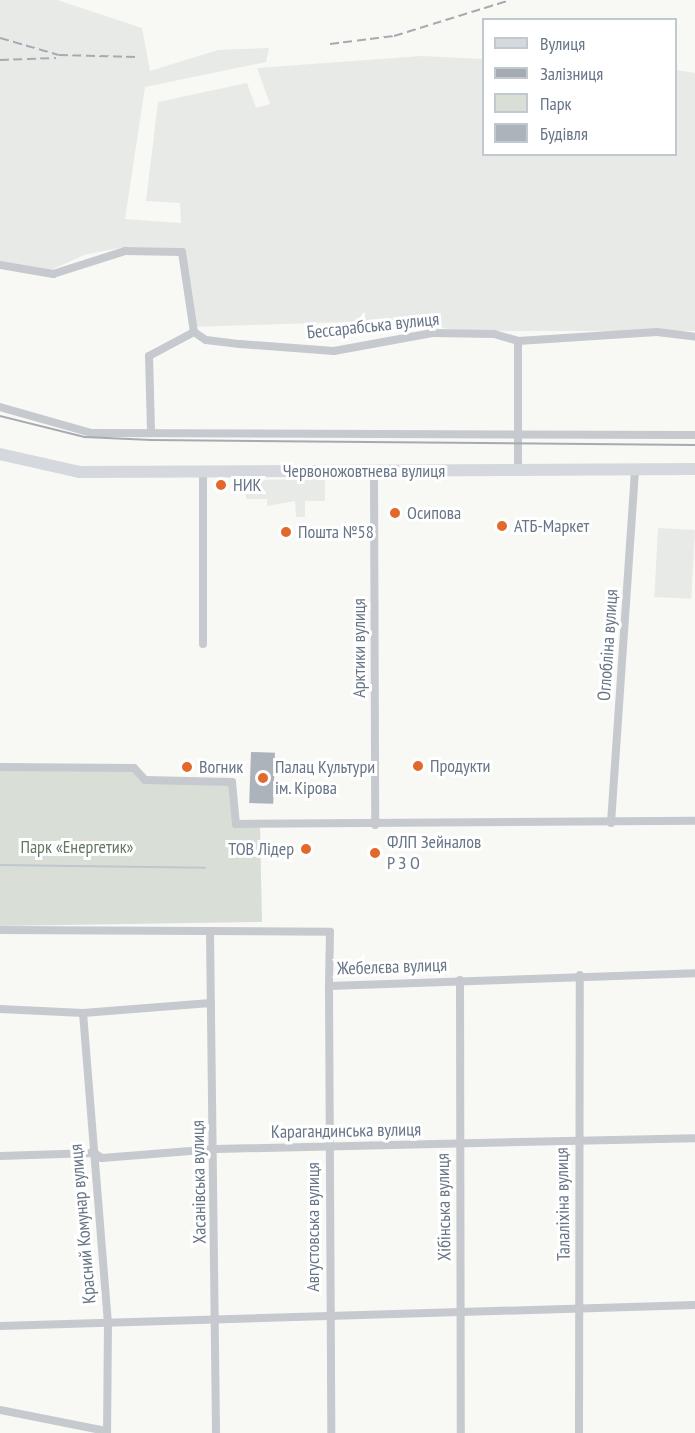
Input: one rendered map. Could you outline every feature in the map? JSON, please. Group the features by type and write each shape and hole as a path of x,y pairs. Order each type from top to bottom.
{"main road":[{"name":"Червоножовтнева вулиця","path":"0,454 79,472 695,469"}],"street":[{"path":"0,266 53,274 125,251 182,252 194,332 149,356 151,431"},
{"name":"Бессарабська вулиця","path":"194,332 206,340 284,350 334,351 432,333 494,334 518,341 657,332 695,337"},
{"path":"518,341 519,470"},
{"path":"0,406 91,433 151,431 695,435"},
{"name":"Оглобліна вулиця","path":"611,823 635,470"},
{"path":"203,472 203,644"},
{"name":"Арктики вулиця","path":"374,472 375,825"},
{"path":"0,767 134,768 145,780 232,782 236,824 375,825 695,821"},
{"name":"Жебелєва вулиця","path":"0,930 330,932 329,986 580,975 695,973"},
{"name":"Хасанівська вулиця","path":"210,932 216,1149 216,1433"},
{"name":"Талаліхіна вулиця","path":"579,1433 580,975"},
{"name":"Хібінська вулиця","path":"460,981 461,1433"},
{"name":"Августовська вулиця","path":"329,986 331,1433"},
{"path":"0,1010 83,1013 211,1003"},
{"name":"Красний Комунар вулиця","path":"83,1013 108,1323 106,1432"},
{"name":"Карагандинська вулиця","path":"0,1156 94,1153 102,1158 216,1149 695,1138"},
{"path":"0,1326 695,1305"},
{"path":"0,1410 106,1432"}],"shaded area":[{"path":"0,0 57,0 142,28 150,71 218,50 269,48 266,62 145,87 125,219 181,223 180,203 146,201 158,102 247,83 256,108 270,104 257,68 422,56 482,59 482,156 677,156 677,70 695,73 695,331 459,331 402,320 192,327 180,248 124,247 84,255 51,270 0,261"},
{"path":"325,479 325,501 305,501 305,517 296,517 295,501 267,506 267,499 246,499 245,480"},
{"path":"658,528 695,530 691,599 654,597"}],"green space":[{"name":"Парк «Енергетик»","path":"0,770 133,771 144,782 230,784 235,825 260,826 262,922 0,926"}],"building":[{"name":"Палац Культури ім. Кірова","path":"251,752 275,753 273,804 249,803"}],"waterway":[{"path":"0,865 205,868"}],"tram line":[{"path":"0,416 85,437 151,440 695,445"}],"railway":[{"path":"330,44 394,36 510,0"},
{"path":"0,38 59,55 137,57"},
{"path":"0,60 56,58"}],"place":[{"name":"НИК","path":"221,485"},
{"name":"Осипова","path":"395,513"},
{"name":"АТБ-Маркет","path":"502,526"},
{"name":"Пошта №58","path":"286,532"},
{"name":"Продукти","path":"418,766"},
{"name":"Вогник","path":"187,767"},
{"name":"Палац Культури ім. Кірова","path":"263,778"},
{"name":"ТОВ Лідер","path":"306,849"},
{"name":"ФЛП Зейналов Р З О","path":"375,853"}]}
